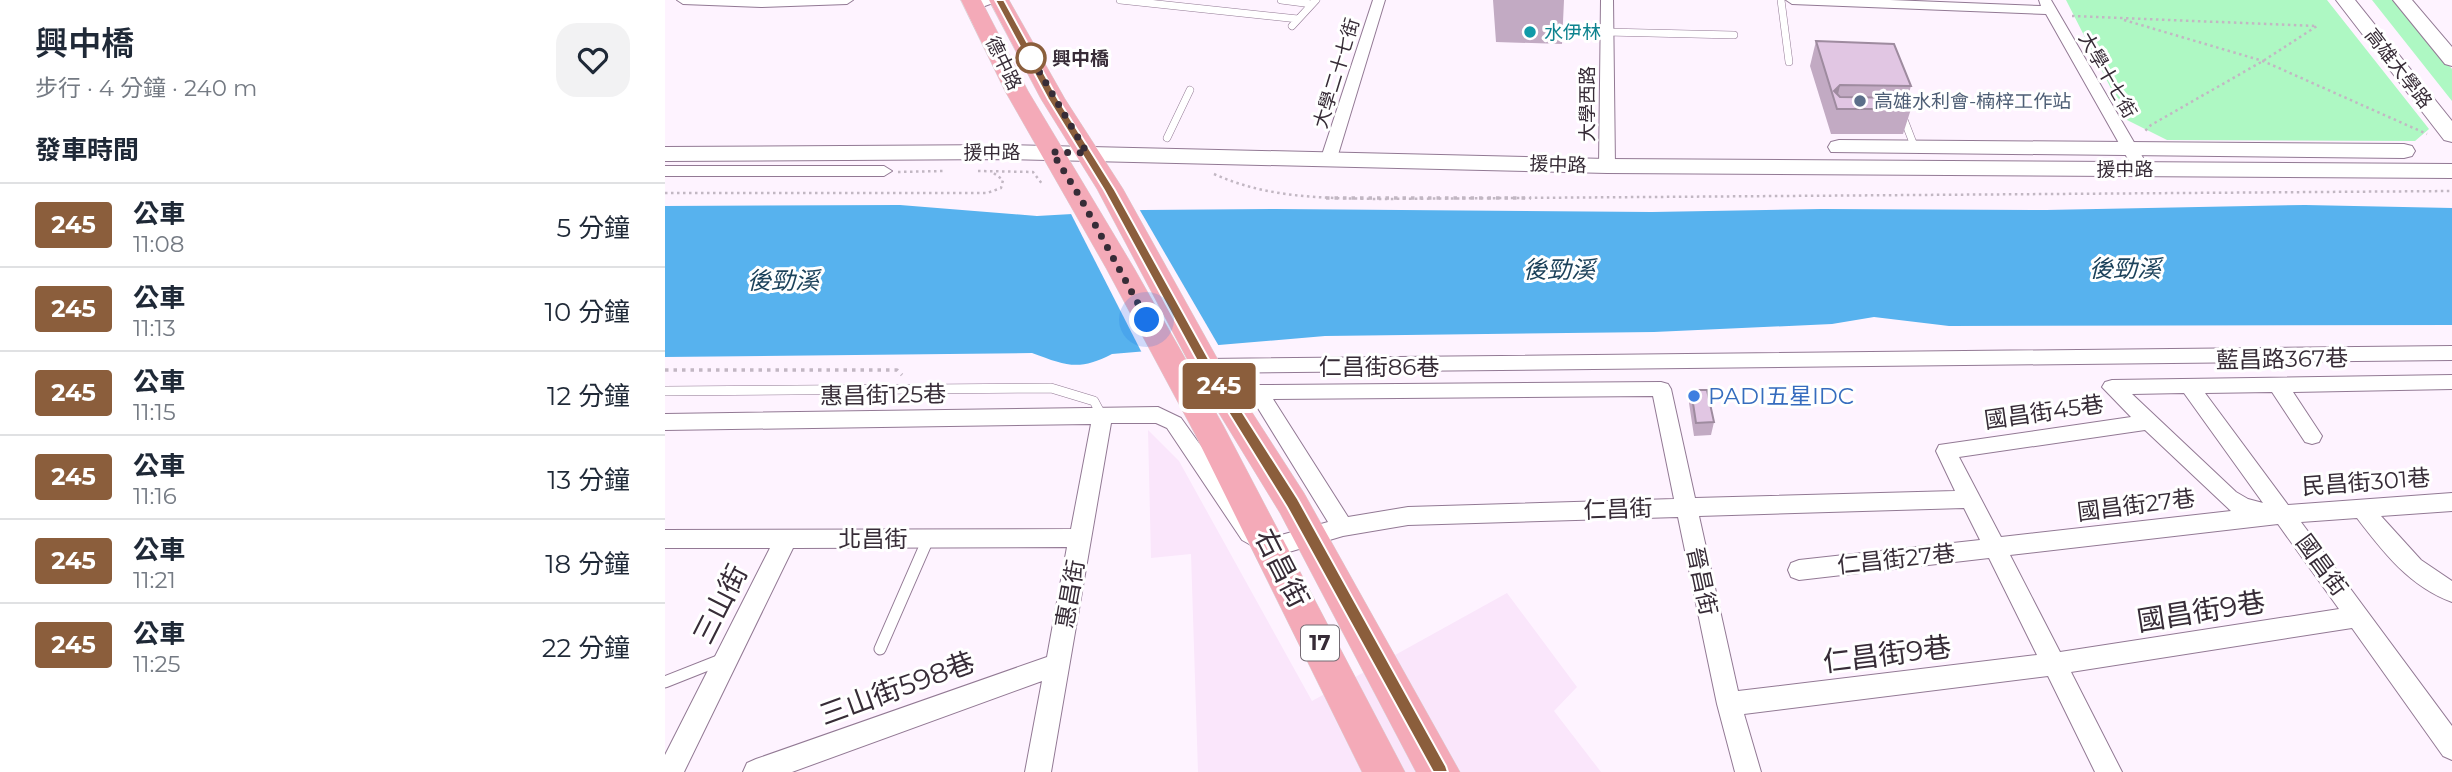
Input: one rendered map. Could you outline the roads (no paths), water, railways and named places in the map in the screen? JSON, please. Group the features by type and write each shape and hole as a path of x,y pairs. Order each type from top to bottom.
{"main road":[{"name":"德中路","path":"985,1 1047,145 1080,197 1263,531"},
{"name":"德中路","path":"985,1 1083,145 1206,366"},
{"name":"17","path":"1206,366 1314,522"},
{"name":"右昌街","path":"1314,522 1439,772"},
{"name":"右昌街","path":"1263,531 1384,772"}],"street":[{"path":"683,0 761,3 847,0"},
{"name":"大學二十七街","path":"1332,149 1379,0"},
{"name":"大學西路","path":"1606,156 1607,0"},
{"path":"1792,0 2049,8"},
{"name":"高雄大學路","path":"2345,0 2452,135"},
{"name":"高雄大學路","path":"2366,0 2452,105"},
{"name":"高雄大學路","path":"2402,0 2452,60"},
{"path":"2421,0 2452,36"},
{"name":"大學十七街","path":"2049,8 2141,168"},
{"name":"援中路","path":"665,137 2141,168 2452,171"},
{"name":"援中路","path":"1083,145 1167,138 1332,149"},
{"name":"援中路","path":"665,154 1047,145"},
{"name":"援中路","path":"1606,156 1915,148 2452,152"},
{"path":"665,172 884,171"},
{"path":"1206,366 2452,353"},
{"name":"藍昌路367巷","path":"2149,422 2112,387 2452,382"},
{"path":"2277,384 2312,436"},
{"name":"國昌街","path":"2189,385 2452,747"},
{"name":"仁昌街86巷","path":"1314,522 1258,392 1661,389"},
{"name":"晉昌街","path":"1661,389 1729,704 1748,772"},
{"name":"惠昌街125巷","path":"665,422 1158,415 1174,422 1250,533 1263,531"},
{"name":"惠昌街","path":"1038,772 1102,416"},
{"path":"2149,422 2229,498 2253,511 2285,514"},
{"name":"國昌街45巷","path":"1968,499 1946,451 2149,422"},
{"path":"1968,499 2109,772"},
{"name":"仁昌街","path":"1263,531 1314,522 1408,516 1968,499"},
{"name":"民昌街301巷","path":"2285,514 2452,502"},
{"path":"2362,508 2411,565 2452,593"},
{"name":"國昌街27巷","path":"1994,549 2285,514"},
{"name":"北昌街","path":"665,539 1080,538"},
{"name":"三山街","path":"670,772 786,539"},
{"name":"仁昌街27巷","path":"1799,570 1994,549"},
{"name":"國昌街9巷","path":"2053,664 2358,617"},
{"name":"三山街598巷","path":"756,772 1058,664"},
{"name":"仁昌街9巷","path":"1729,704 2053,664"}],"lane":[{"path":"1120,0 1298,19"},
{"path":"1281,0 1314,2"},
{"path":"1781,0 1789,62"},
{"path":"1292,26 1314,2"},
{"path":"1606,32 1734,35"},
{"path":"1167,138 1190,90"},
{"path":"1889,117 1903,117 1915,148"},
{"path":"665,391 1051,388 1094,401 1102,416"},
{"path":"880,649 928,538"},
{"path":"665,682 726,658"}],"water":[{"name":"後勁溪","path":"900,205 1037,216 1143,210 1276,209 1652,212 1822,209 2046,210 2305,205 2452,208 2452,325 1949,326 1874,317 1832,324 1654,332 1325,336 1112,354 1081,365 1064,364 1032,353 665,357 665,206"}],"place":[{"name":"水伊林","path":"1530,32"},
{"name":"興中橋","path":"1031,58"},
{"name":"高雄水利會-楠梓工作站","path":"1860,101"},
{"name":"PADI五星IDC","path":"1694,396"}]}
